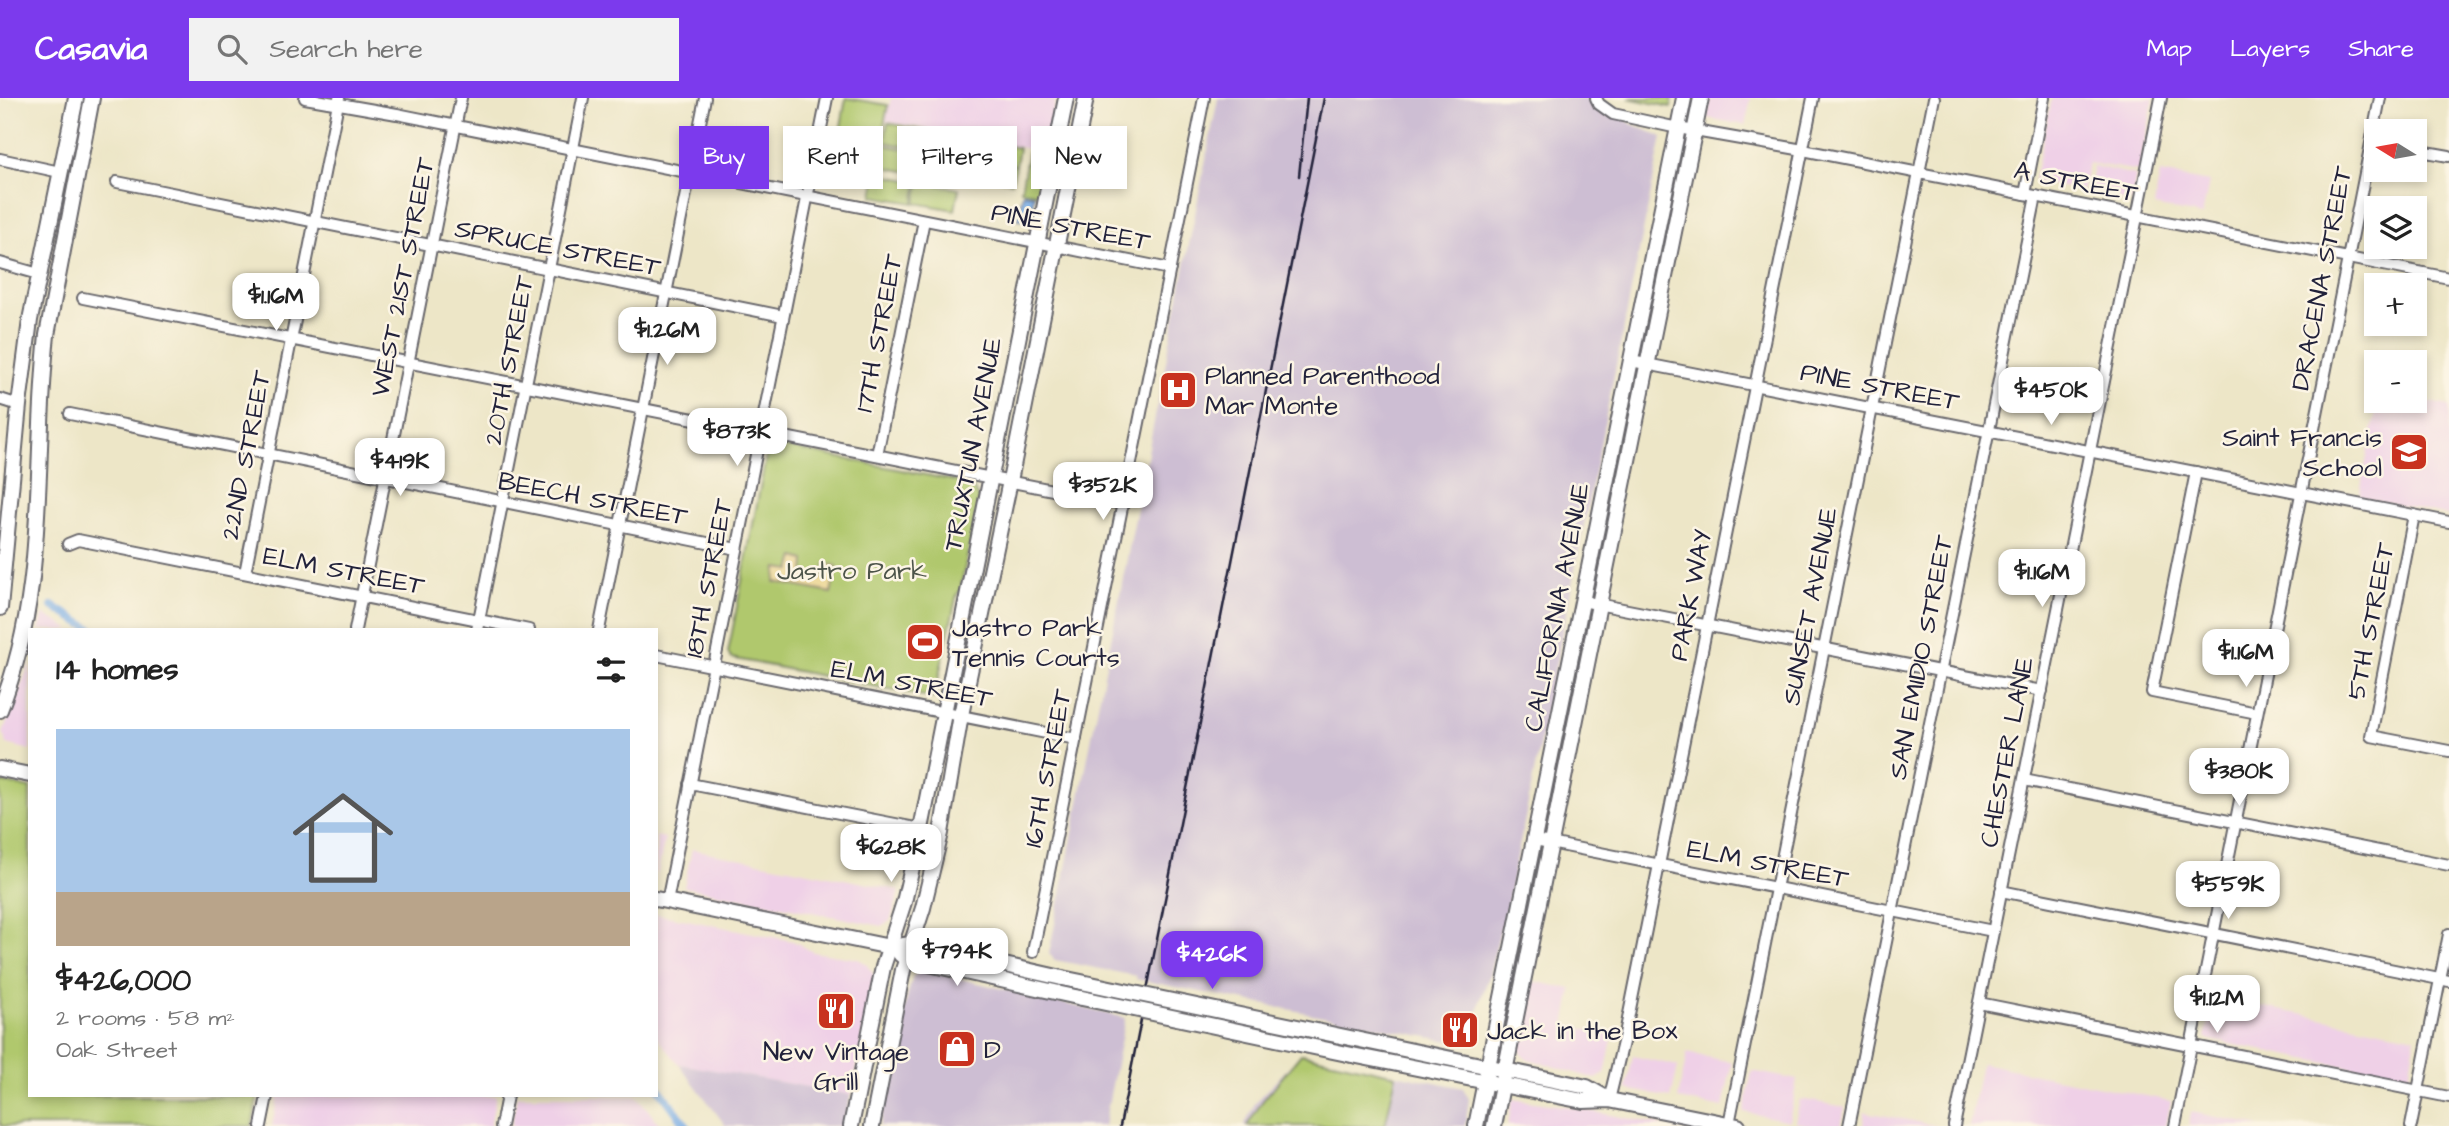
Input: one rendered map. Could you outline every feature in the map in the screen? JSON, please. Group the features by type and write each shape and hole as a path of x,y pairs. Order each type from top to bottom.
{"main road":[{"path":"0,608 5,505 19,405 39,274 76,98"},
{"path":"0,710 20,654 29,610 36,549 47,335 92,98"},
{"name":"TRUXTUN AVENUE","path":"852,1125 876,999 921,830 1066,98"},
{"name":"TRUXTUN AVENUE","path":"872,1126 895,1003 923,908 941,833 961,715 1086,98"},
{"name":"CALIFORNIA AVENUE","path":"1476,1126 1684,98"},
{"name":"CALIFORNIA AVENUE","path":"1494,1126 1701,98"},
{"path":"19,405 31,417 32,450 39,466"},
{"path":"0,769 28,775"},
{"path":"662,901 890,947 911,944 1181,1020 1502,1086 1583,1101 1609,1100 1733,1125"},
{"path":"890,947 906,959 1016,975 1505,1069 1587,1087 1609,1100"}],"street":[{"name":"PINE STREET","path":"305,98 338,101 679,171"},
{"name":"WEST 21ST STREET","path":"355,628 461,98"},
{"name":"20TH STREET","path":"478,625 583,98"},
{"path":"699,126 705,98"},
{"name":"18TH STREET","path":"662,901 690,784 827,98"},
{"name":"16TH STREET","path":"1033,952 1204,98"},
{"name":"A STREET","path":"1596,98 1613,114 1678,128 1803,150 2449,278"},
{"name":"PARK WAY","path":"1609,1100 1625,1034 1813,98"},
{"name":"SUNSET AVENUE","path":"1733,1125 1775,888 1934,98"},
{"name":"SAN EMIDIO STREET","path":"1849,1126 1989,431 2045,98"},
{"name":"CHESTER LANE","path":"1954,1126 2161,98"},
{"name":"DRACENA STREET","path":"2377,119 2380,98"},
{"name":"22ND STREET","path":"244,573 338,101"},
{"path":"2427,152 2449,156"},
{"path":"0,159 60,172"},
{"name":"SPRUCE STREET","path":"117,182 783,316"},
{"name":"DRACENA STREET","path":"2175,1126 2365,182"},
{"path":"599,628 687,189"},
{"name":"PINE STREET","path":"768,189 1170,269"},
{"name":"17TH STREET","path":"877,455 924,220"},
{"path":"0,263 39,274"},
{"path":"83,298 1123,504"},
{"name":"PINE STREET","path":"1631,361 2449,522"},
{"path":"0,399 19,405"},
{"name":"BEECH STREET","path":"70,414 737,550"},
{"path":"2196,472 2152,692 2257,713"},
{"name":"5TH STREET","path":"2414,515 2371,736 2449,751"},
{"name":"ELM STREET","path":"68,544 78,540 362,597 478,625 509,628"},
{"path":"1582,601 2042,691"},
{"name":"ELM STREET","path":"658,655 1076,739"},
{"path":"2024,780 2449,865"},
{"path":"690,784 921,830"},
{"name":"ELM STREET","path":"1535,840 1993,931"},
{"path":"2001,891 2444,980"},
{"path":"2411,1126 2444,980 2449,934"},
{"path":"1979,1003 2449,1097"},
{"path":"261,1126 267,1097"},
{"path":"501,1126 507,1097"}],"shaded area":[{"path":"891,98 1056,98 1050,126 1031,126 1031,149 1017,147 1017,126 912,126 886,121"},
{"path":"1218,98 1597,98 1632,124 1662,137 1503,927 1480,1001 1472,1042 1468,1045 1136,979 1136,976 1055,960 1049,954"},
{"path":"1711,98 1751,98 1745,125 1707,118"},
{"path":"2052,98 2154,98 2139,171 2088,163 2082,191 2034,181"},
{"path":"2093,166 2136,175 2131,202 2088,193"},
{"path":"2160,173 2209,182 2202,216 2154,206"},
{"name":"Saint Francis School","path":"2427,401 2449,406 2449,516 2359,497 2376,413 2427,413"},
{"path":"44,614 68,628 40,628"},
{"path":"28,668 28,749 7,744 3,732"},
{"path":"658,836 665,838 658,871"},
{"path":"692,849 899,890 896,903 890,921 882,926 684,887"},
{"path":"658,914 793,941 813,952 858,959 867,964 874,975 851,1095 679,1064 658,1038"},
{"path":"923,970 1125,1018 1104,1126 880,1126 887,1091 893,1086 894,1072 891,1067 909,990 913,976"},
{"path":"1531,981 1572,989 1565,1025 1613,1035 1605,1074 1596,1079 1525,1058 1519,1049"},
{"path":"2214,997 2416,1037 2408,1079 2205,1039"},
{"path":"1687,1053 1732,1062 1723,1108 1678,1099"},
{"path":"1301,1054 1463,1088 1469,1099 1465,1126 1244,1126 1255,1103"},
{"path":"1633,1056 1678,1066 1671,1098 1626,1089"},
{"path":"1981,1063 2171,1101 2166,1126 1969,1126"},
{"path":"679,1064 851,1095 843,1126 726,1126"},
{"path":"1752,1071 1797,1080 1789,1121 1744,1112"},
{"path":"278,1097 496,1097 490,1126 272,1126"},
{"path":"517,1097 638,1097 661,1126 511,1126"},
{"path":"1512,1099 1570,1107 1666,1126 1508,1126"},
{"path":"1800,1099 1845,1107 1841,1126 1814,1126 1795,1122"},
{"path":"1866,1112 1938,1126 1863,1126"},
{"path":"2191,1112 2261,1126 2189,1126"}],"green space":[{"path":"846,98 888,105 883,131 883,126 841,126"},
{"path":"1628,98 1673,98 1671,107"},
{"path":"888,123 903,126 897,126 897,144 884,142"},
{"path":"883,145 897,147 897,170 883,167"},
{"path":"1028,152 1031,152 1031,189 1041,189 1040,194 1021,190"},
{"path":"883,175 897,178 897,189 917,189 914,203 873,196 874,189 883,189"},
{"path":"919,189 959,189 955,210 916,203"},
{"path":"1672,191 1670,213 1641,350 1646,313"},
{"path":"1638,373 1594,593 1600,562 1600,542 1634,376"},
{"name":"Jastro Park","path":"771,444 971,484 979,499 934,698 731,658 728,653 768,447"},
{"path":"1590,612 1512,1007 1510,988 1585,620"},
{"path":"0,782 28,788 28,1097 258,1097 252,1126 2,1126"},
{"path":"1301,1054 1396,1075 1385,1126 1247,1126 1261,1103"}],"sand":[{"path":"795,557 805,560 804,573 823,577 826,564 837,566 831,593 775,582 777,568 791,570"}],"water":[{"path":"1023,193 1034,195 1029,221 1018,219"}],"waterway":[{"path":"52,606 90,628"},
{"path":"658,1088 687,1126"}],"railway":[{"path":"1299,176 1307,98"},
{"path":"1120,1126 1324,98"}],"place":[{"name":"Planned Parenthood Mar Monte","path":"1178,390"},
{"name":"Saint Francis School","path":"2409,452"},
{"name":"Jastro Park Tennis Courts","path":"925,642"},
{"name":"New Vintage Grill","path":"836,1011"},
{"name":"Jack in the Box","path":"1460,1030"},
{"name":"D","path":"957,1049"}]}
